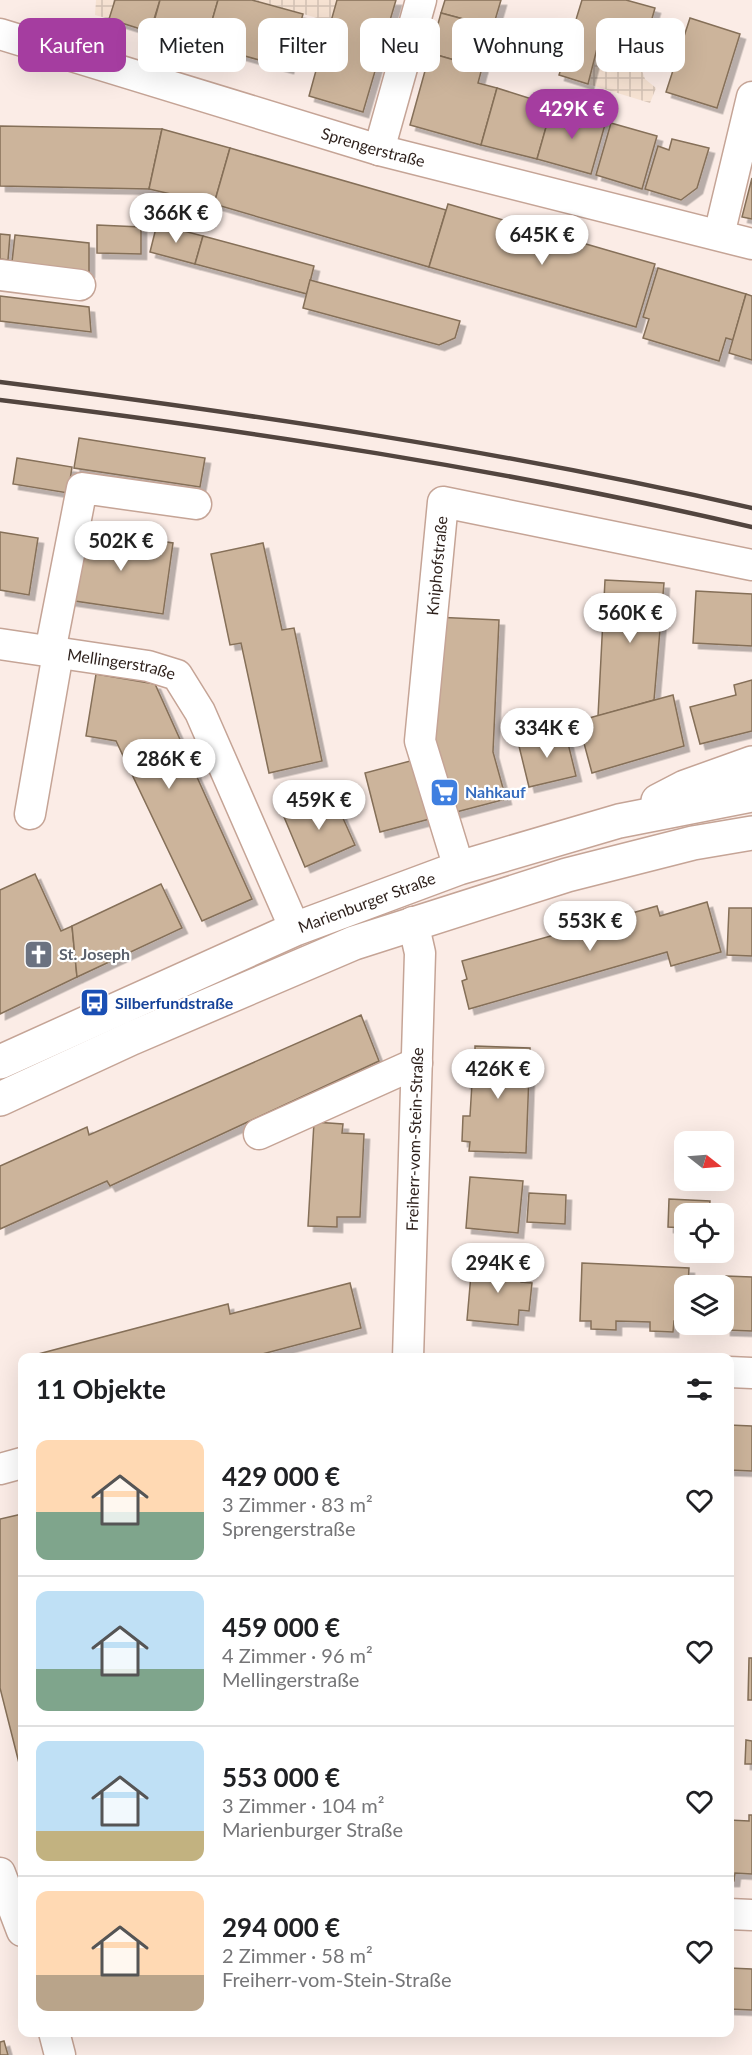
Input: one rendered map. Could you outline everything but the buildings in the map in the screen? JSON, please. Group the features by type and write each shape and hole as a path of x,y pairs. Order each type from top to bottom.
{"main road":[{"path":"619,821 685,787 752,763"},
{"name":"Marienburger Straße","path":"0,1062 290,918 619,821 752,795"},
{"name":"Marienburger Straße","path":"0,1100 132,1038 354,943 413,922 567,875 693,843 752,832"}],"street":[{"path":"379,150 421,0"},
{"name":"Sprengerstraße","path":"0,34 379,150 752,244"},
{"path":"719,235 752,97"},
{"path":"0,275 80,285"},
{"path":"30,814 54,652 82,488 196,504"},
{"name":"Kniphofstraße","path":"459,868 420,741 443,502 752,565"},
{"name":"Mellingerstraße","path":"0,644 148,666 177,675 200,711 290,918"},
{"name":"Freiherr-vom-Stein-Straße","path":"408,1353 420,953 413,922"},
{"path":"259,1134 417,1063"},
{"path":"734,1372 752,1373"},
{"path":"0,1469 18,1464"},
{"path":"7,1886 18,1918"},
{"path":"734,1914 752,1915"},
{"path":"55,2037 60,2055"}],"shaded area":[{"path":"96,0 115,0 109,18 95,15"},
{"path":"255,0 337,0 332,18 317,18"},
{"path":"596,53 596,72 643,72 645,79 656,88 650,103 588,84"}],"railway":[{"path":"0,382 189,407 378,436 565,469 752,508"},
{"path":"0,400 378,453 565,487 752,527"}],"place":[{"name":"Nahkauf","path":"444,792"},
{"name":"St. Joseph","path":"38,954"},
{"name":"Silberfundstraße","path":"94,1003"}]}
